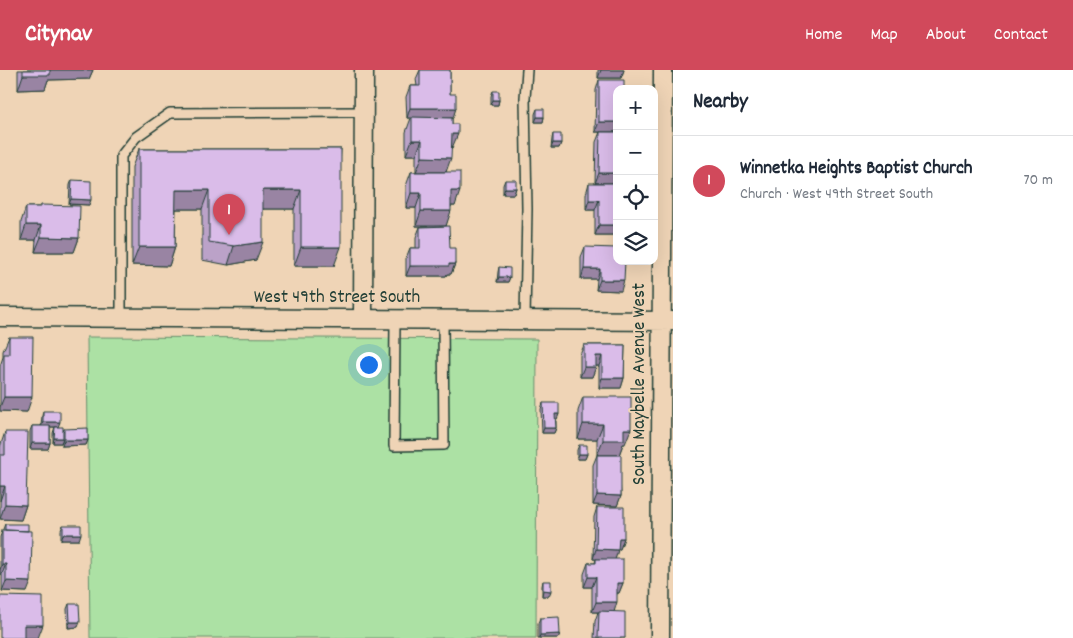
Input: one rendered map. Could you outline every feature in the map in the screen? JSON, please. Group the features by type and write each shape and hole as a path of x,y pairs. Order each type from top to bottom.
{"street":[{"path":"363,320 364,70"},
{"name":"South Maybelle Avenue West","path":"660,638 667,321 663,70"},
{"name":"West 49th Street South","path":"0,317 667,321"}],"lane":[{"path":"525,320 527,209 525,98 527,70"},
{"path":"122,318 122,156 136,137 170,113 363,112"},
{"path":"395,320 394,446 444,445 443,320"}],"green space":[{"path":"87,337 537,339 536,638 90,638"}],"building":[{"path":"23,70 50,70 50,75 23,75"},
{"path":"420,70 450,70 450,94 456,94 456,108 410,108 410,86 420,86"},
{"path":"599,80 624,80 624,85 613,85 613,122 599,122"},
{"path":"493,91 499,91 499,100 493,100"},
{"path":"537,109 544,109 544,117 537,117"},
{"path":"412,117 452,118 452,124 458,124 458,134 452,134 451,158 422,157 422,140 412,140"},
{"path":"600,132 613,132 613,173 599,173"},
{"path":"553,134 561,134 561,143 553,143"},
{"path":"139,149 341,149 341,247 301,247 301,190 263,190 263,242 234,246 209,242 209,190 176,190 175,247 139,247"},
{"path":"411,172 460,172 460,191 451,191 451,211 421,211 421,193 411,193"},
{"path":"72,180 91,181 91,200 71,199"},
{"path":"505,180 516,180 516,188 505,188"},
{"path":"589,183 613,183 613,225 599,225 599,200 589,200"},
{"path":"41,205 80,206 79,238 41,237 41,225 26,225 26,207 41,207"},
{"path":"449,226 450,248 455,248 455,264 449,264 449,266 410,266 410,248 420,248 420,227"},
{"path":"585,247 613,248 613,265 625,265 624,280 600,280 600,269 584,269"},
{"path":"499,267 510,268 510,277 499,277"},
{"path":"9,337 33,337 32,397 4,397 4,354 9,354"},
{"path":"584,345 625,345 624,378 602,378 602,356 596,356 596,367 584,367"},
{"path":"583,397 631,397 631,429 624,429 624,440 603,440 603,424 583,424"},
{"path":"543,403 559,403 559,414 555,414 556,428 544,428"},
{"path":"43,411 60,411 60,422 43,422"},
{"path":"32,426 50,426 50,443 32,443"},
{"path":"55,427 63,427 63,438 54,438"},
{"path":"88,428 88,440 64,440 64,429"},
{"path":"5,432 28,432 26,505 5,504 5,486 0,486 0,455 5,455"},
{"path":"579,445 587,445 587,454 579,454"},
{"path":"597,455 621,455 621,496 597,495"},
{"path":"597,507 624,507 624,538 619,538 618,550 596,549"},
{"path":"5,524 28,524 28,531 5,530"},
{"path":"63,525 81,525 81,534 63,534"},
{"path":"2,530 32,531 31,582 6,581 6,564 2,564"},
{"path":"596,559 623,559 623,583 617,583 617,602 596,602 596,577 588,577 588,563 596,563"},
{"path":"543,581 551,581 551,591 543,590"},
{"path":"0,596 43,597 43,625 24,625 24,638 0,638"},
{"path":"69,604 79,604 80,622 70,622"},
{"path":"599,611 625,612 625,638 598,638"},
{"path":"559,617 560,634 540,635 540,618"}],"place":[{"name":"Winnetka Heights Baptist Church","path":"229,235"}]}
